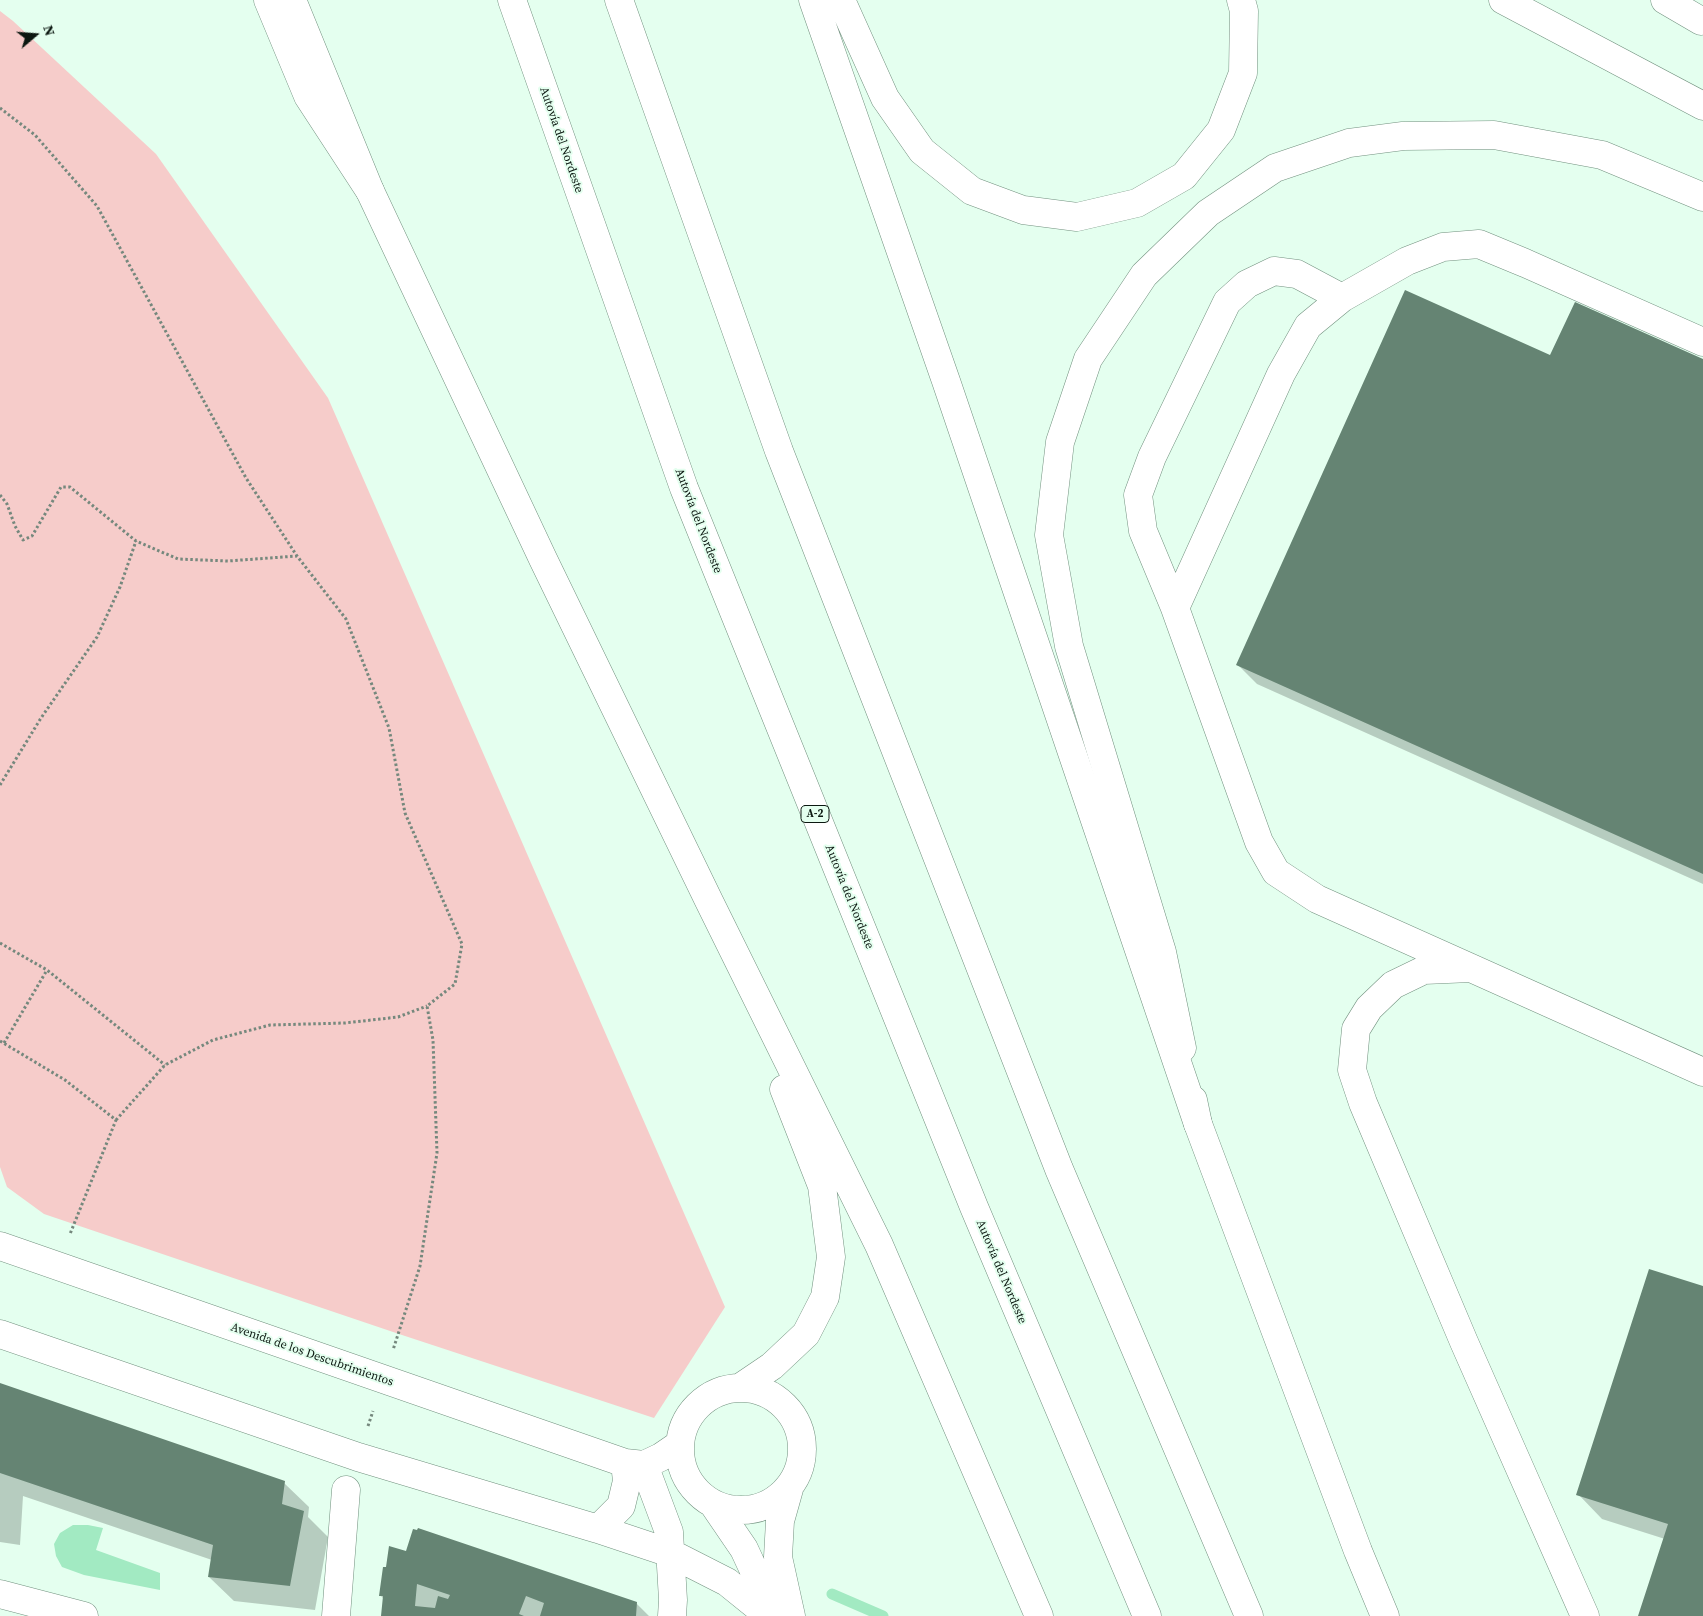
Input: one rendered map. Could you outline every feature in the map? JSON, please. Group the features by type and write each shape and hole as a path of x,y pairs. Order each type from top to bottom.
{"main road":[{"path":"268,0 308,96 370,191"},
{"path":"292,0 370,191 543,559 709,902 879,1245 1039,1616"},
{"name":"Autovía del Nordeste","path":"512,0 684,488 974,1207 1146,1616"},
{"path":"619,0 779,451 1055,1160 1249,1616"},
{"path":"813,0 946,381 1198,1124 1358,1551 1385,1616"},
{"path":"841,0 885,98 922,151 972,191 1023,210 1077,217 1137,203 1184,176 1221,130 1243,73 1244,11 1241,0"},
{"path":"1503,0 1703,106"},
{"path":"1659,0 1702,22"},
{"path":"1665,0 1702,22"},
{"path":"1198,1124 1162,952 1068,646 1049,535 1060,442 1088,360 1144,275 1208,213 1275,168 1349,143 1402,136 1494,135 1602,155 1703,197"},
{"path":"1175,608 1281,374 1308,326 1342,298 1407,261 1443,247 1479,244 1703,342"},
{"path":"1342,298 1298,274 1274,271 1247,284 1227,302 1152,457 1138,494 1143,531 1175,608 1259,842 1276,872 1317,900 1703,1072"},
{"path":"709,902 822,1186 831,1256 825,1297 806,1334 772,1366 741,1387"},
{"path":"1471,968 1424,970 1393,986 1369,1008 1356,1029 1352,1070 1363,1103 1456,1324 1585,1616"},
{"name":"Avenida de los Descubrimientos","path":"0,1246 635,1464"},
{"path":"0,1334 358,1457 598,1529 670,1553 727,1582 769,1616"},
{"path":"775,1616 744,1549 714,1505 695,1490 683,1468 680,1444 686,1421 699,1403 718,1391 741,1387 761,1390 779,1399 793,1414 801,1432 803,1452 799,1472 789,1489 780,1521 778,1557 791,1616"},
{"path":"598,1529 621,1506 627,1481 635,1464 661,1457 680,1444"},
{"path":"635,1464 669,1532 673,1600 672,1616"},
{"path":"714,1505 734,1510 754,1510 773,1502 789,1489"},
{"path":"336,1616 346,1490"},
{"path":"0,1594 84,1616"}],"path":[{"path":"0,108 35,136 98,206 246,478 297,556 346,619 389,728 404,814 462,944 455,984 427,1006 398,1017 345,1023 270,1025 213,1040 165,1065 116,1120 70,1234"},
{"path":"0,495 7,504 15,526 24,540 32,536 61,487 70,487 136,541 178,559 228,562 297,556"},
{"path":"0,785 41,718 97,637 120,587 136,541"},
{"path":"0,944 47,970 165,1065"},
{"path":"47,970 2,1042 65,1080 116,1120"},
{"path":"399,1334 420,1266 437,1153 433,1040 427,1006"}],"shaded area":[{"path":"0,11 156,154 328,398 725,1307 654,1418 44,1214 7,1187 0,1167"},
{"path":"73,1525 103,1528 96,1550 160,1573 160,1590 84,1575 62,1567 56,1556 54,1544 60,1533"}],"building":[{"path":"1405,290 1550,355 1575,302 1703,359 1703,874 1236,665"},
{"path":"1649,1269 1703,1286 1703,1616 1638,1616 1668,1524 1576,1495"},
{"path":"0,1383 285,1481 282,1504 304,1511 290,1586 208,1577 213,1545 0,1473"},
{"path":"418,1528 637,1602 636,1616 540,1616 544,1603 526,1596 519,1614 524,1616 381,1616 383,1596 379,1596 383,1567 386,1567 389,1546 406,1551 413,1529 417,1530","holes":["417,1584 450,1595 448,1599 438,1596 435,1608 415,1606"]}],"waterway":[{"path":"832,1594 883,1616"}]}
